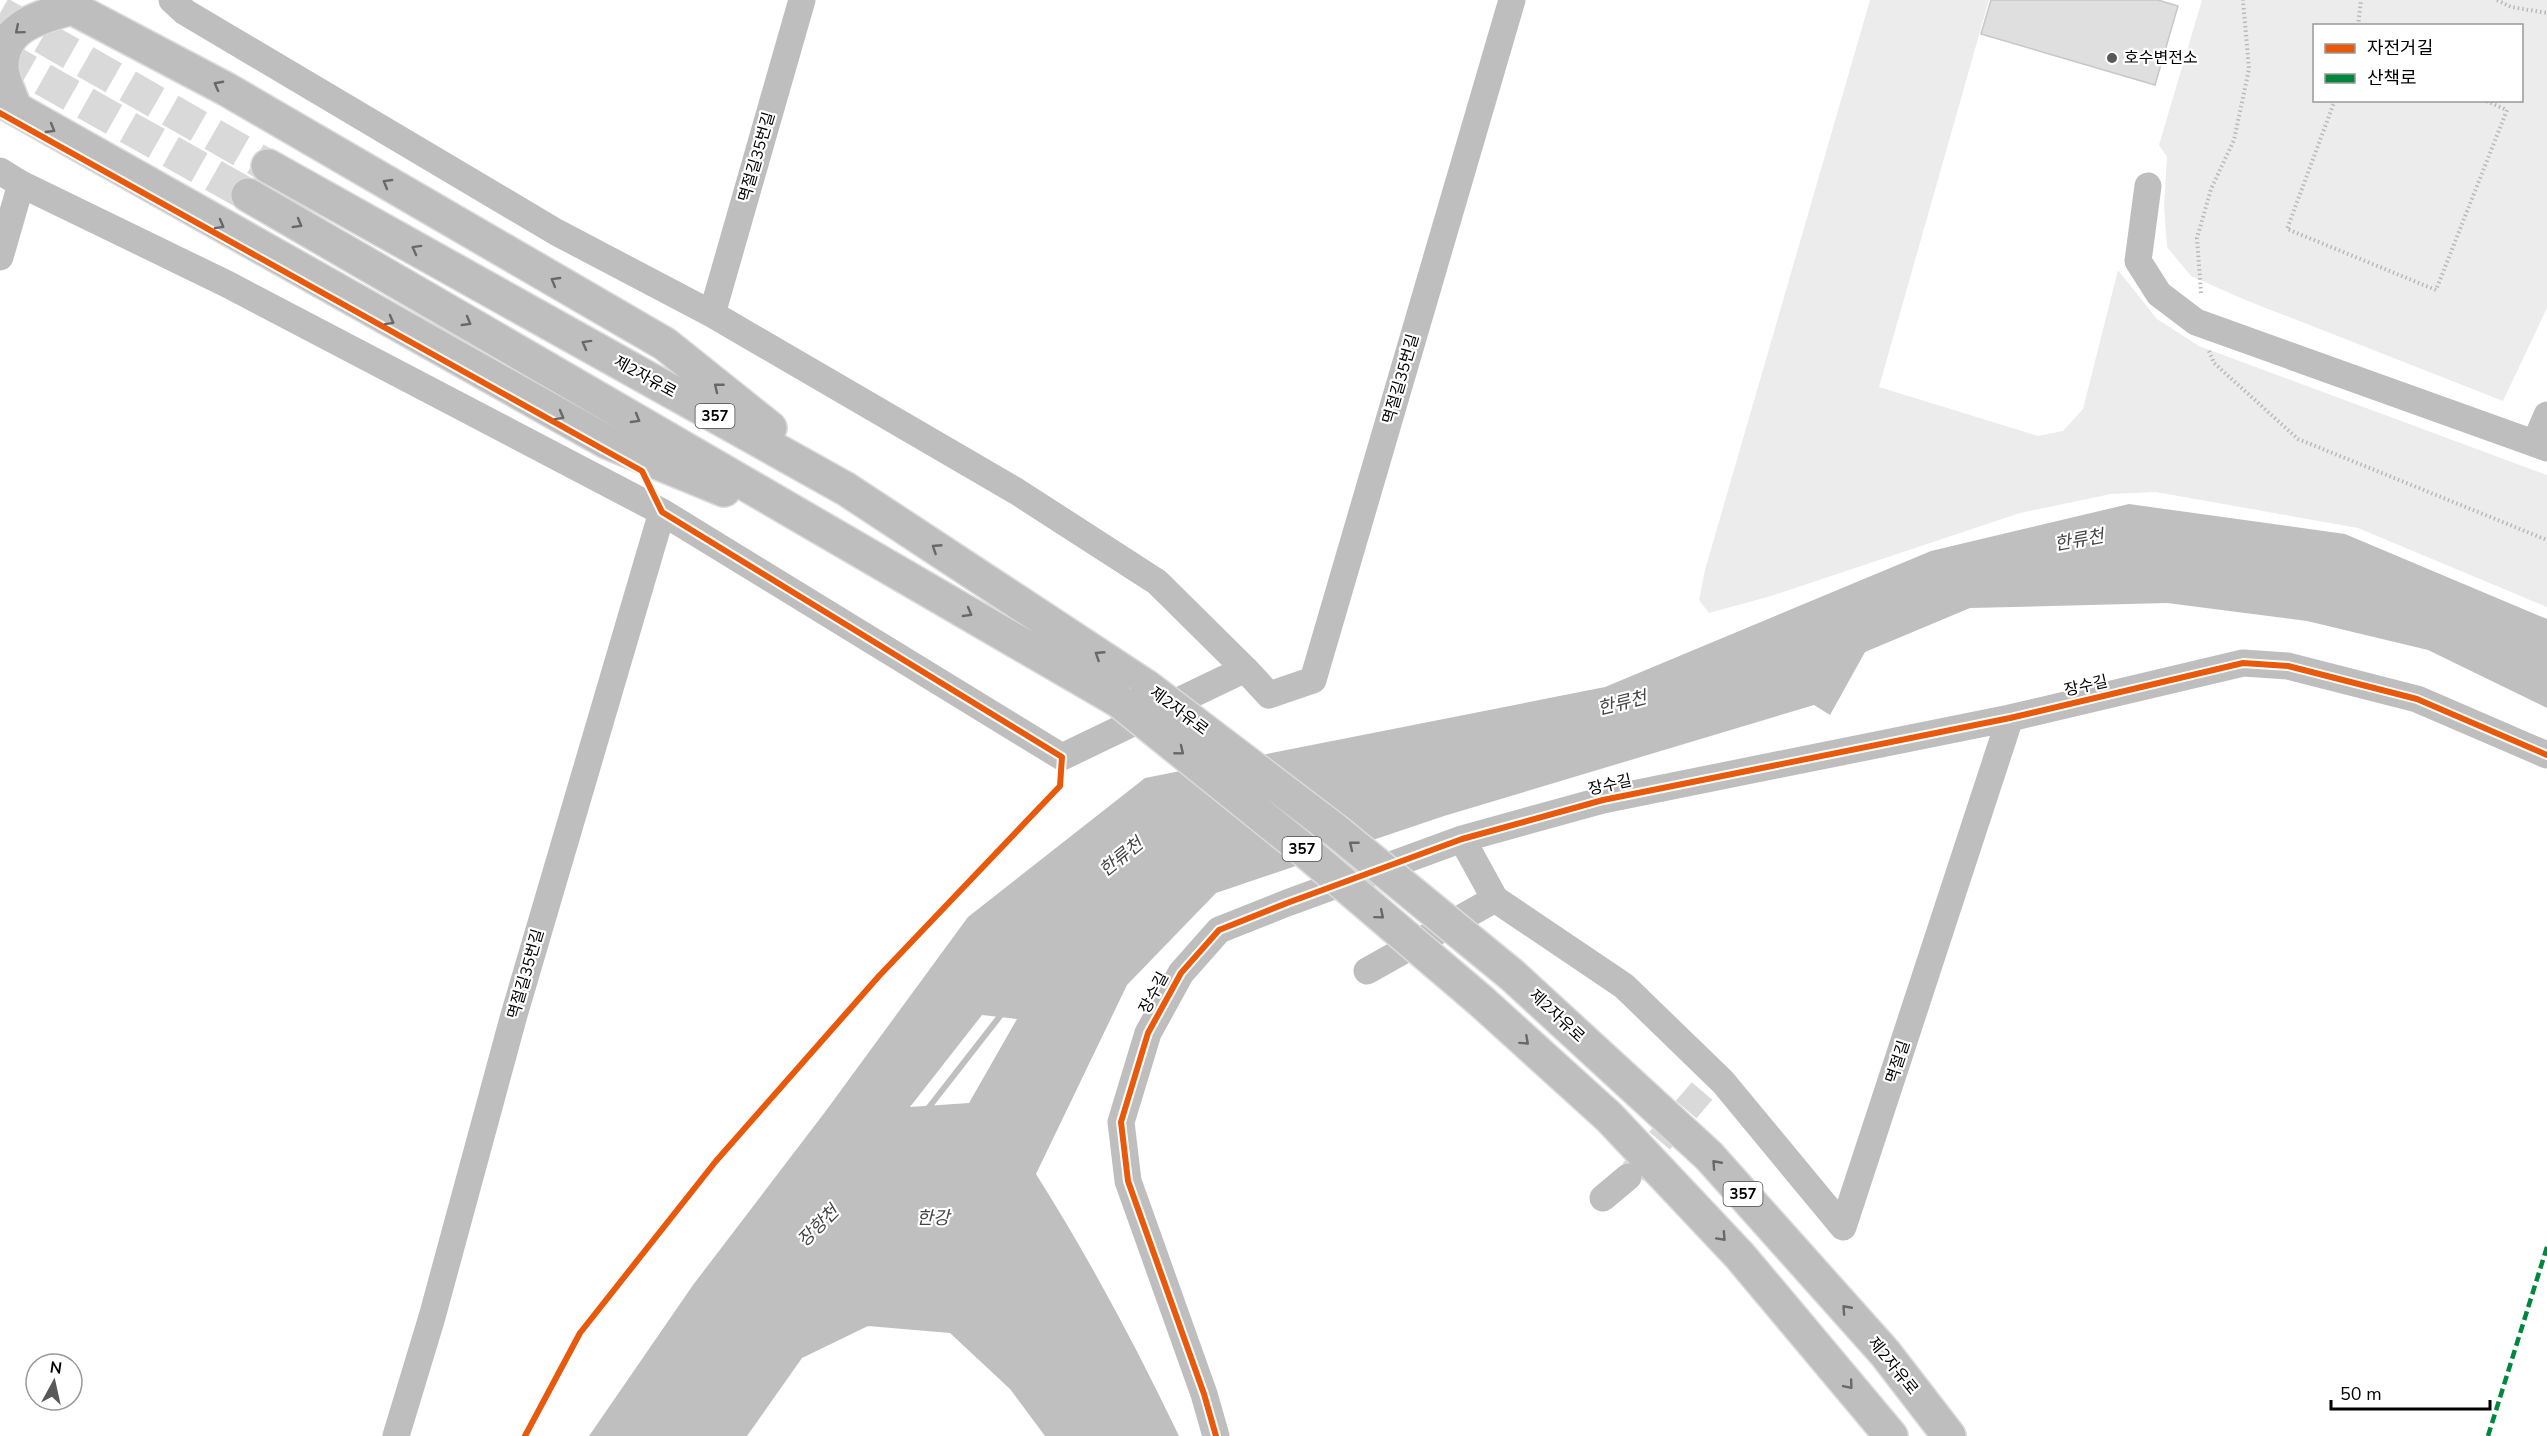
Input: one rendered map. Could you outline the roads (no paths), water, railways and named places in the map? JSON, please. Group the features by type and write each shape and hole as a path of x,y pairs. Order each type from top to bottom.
{"highway":[{"path":"833,533 607,442 8,104 2,69 5,48 13,32 65,4 236,95 665,344 846,489"},
{"name":"제2자유로","path":"268,166 846,489 1148,687 1335,830 1512,975 1709,1156 1885,1353 1949,1436"},
{"path":"248,195 833,533"},
{"name":"357","path":"833,533 1119,701 1304,850 1481,1001 1609,1117 1740,1256 1891,1436"}],"street":[{"path":"0,257 10,178 227,284 662,513 1062,757 1245,669 1157,582 1016,491 712,314 556,232 185,12 172,0"},
{"name":"멱절길35번길","path":"712,314 802,0"},
{"name":"멱절길35번길","path":"1245,669 1269,695 1312,680 1512,0"},
{"path":"2148,186 2138,261 2159,294 2196,322 2541,446 2547,415"},
{"name":"멱절길35번길","path":"396,1436 432,1317 514,1015 662,513"},
{"name":"장수길","path":"1216,1436 1204,1394 1128,1181 1120,1122 1148,1033 1181,973 1219,930 1462,839 1604,800 2010,718 2243,663 2288,666 2417,699 2547,755"},
{"name":"멱절길","path":"1495,899 1624,986 1713,1087 1844,1227 2010,718"},
{"path":"1367,972 1495,899 1462,839"},
{"path":"1603,1198 1628,1177"}],"water":[{"path":"2129,504 2345,534 2547,619 2547,708 2428,650 2307,621 2167,603 1970,608 1865,652 1830,715 1814,705 1444,816 1216,893 1127,985 1036,1174 1111,1303 1179,1436 1045,1436 1010,1389 950,1333 868,1326 802,1358 747,1436 589,1436 693,1285 825,1112 968,917 1145,778 1605,687 1931,551","holes":["982,1015 1017,1019 969,1103 910,1107"]}],"waterway":[{"name":"한류천","path":"926,1111 1004,1011"}],"tunnel":[{"path":"0,13 268,166"},
{"path":"0,55 248,195"},
{"path":"1633,1172 1702,1091"}],"place":[{"name":"호수변전소","path":"2112,58"}],"water label":[{"name":"한강","path":"933,1218"},
{"name":"장항천","path":"818,1226"}]}
